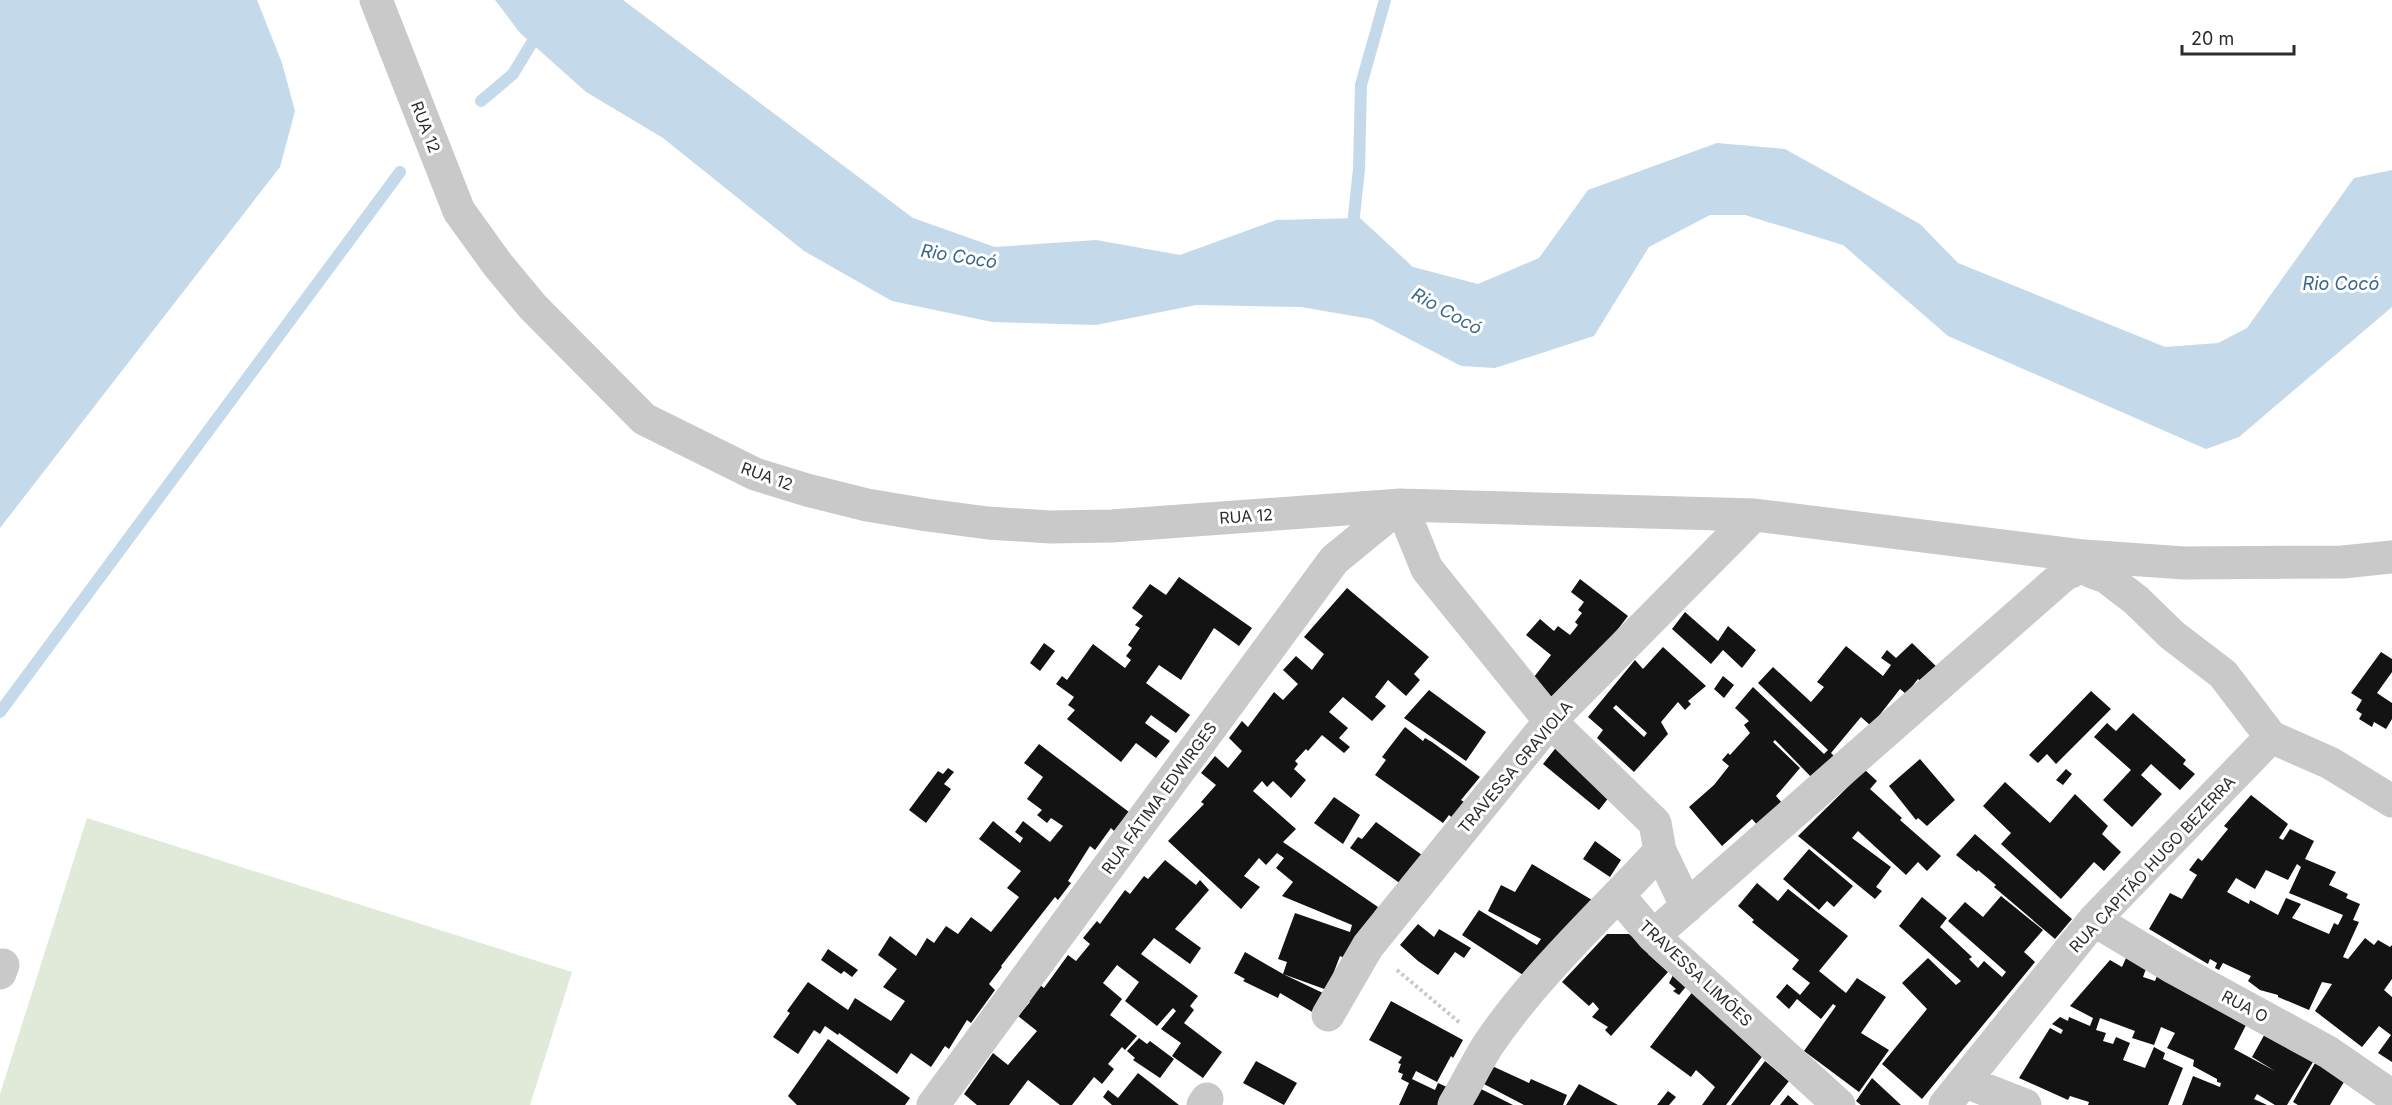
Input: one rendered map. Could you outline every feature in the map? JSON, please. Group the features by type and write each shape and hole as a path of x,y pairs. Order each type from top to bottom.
{"street":[{"name":"RUA 12","path":"376,0 459,211 498,265 533,307 644,419 755,474 807,490 867,505 988,523 1050,526 1112,526 1401,505 1754,515 2084,556 2184,563 2343,562 2392,557"},
{"path":"1401,505 1427,569 1550,722 1655,823 1660,851 1687,907"},
{"name":"RUA FÁTIMA EDWIRGES","path":"942,1102 1334,560 1401,505"},
{"name":"TRAVESSA GRAVIOLA","path":"1328,1015 1368,946 1550,722 1754,515"},
{"path":"1653,936 2065,574 2073,571 2084,556 2092,572 2106,577 2136,600 2172,635 2223,674 2271,737 2330,763 2392,801"},
{"name":"RUA CAPITÃO HUGO BEZERRA","path":"1955,1093 2094,921 2271,737"},
{"path":"1454,1105 1488,1046 1511,1014 1660,851"},
{"name":"TRAVESSA LIMÕES","path":"1618,896 1653,936 1839,1105"},
{"name":"RUA O","path":"2094,921 2174,968 2328,1052 2392,1096"},
{"path":"1955,1093 2025,1105"}],"path":[{"path":"1368,946 1488,1046"}],"green space":[{"path":"87,818 572,972 530,1105 0,1105 0,1094"}],"water":[{"path":"0,0 257,0 282,63 295,111 280,167 0,528"},
{"name":"Rio Cocó","path":"495,0 623,0 913,218 995,247 1096,240 1180,255 1276,220 1360,218 1413,267 1478,284 1539,258 1588,190 1717,143 1785,149 1920,224 1958,263 2165,347 2218,343 2247,328 2354,178 2392,170 2392,307 2239,437 2206,449 1948,336 1843,245 1745,215 1710,215 1649,247 1594,336 1495,368 1461,366 1371,319 1301,307 1196,305 1096,325 992,322 892,301 804,251 663,138 586,92 520,33"}],"building":[{"path":"1179,577 1252,628 1239,646 1214,628 1181,680 1159,665 1146,683 1190,715 1176,733 1151,715 1145,723 1170,741 1156,758 1136,743 1121,762 1067,719 1075,710 1068,705 1074,697 1056,684 1062,676 1067,680 1093,644 1125,668 1131,660 1126,656 1132,648 1128,645 1140,628 1135,625 1143,616 1132,608 1150,584 1166,595"},
{"path":"1580,579 1628,616 1605,646 1550,706 1527,686 1551,655 1526,635 1540,619 1554,631 1558,626 1570,635 1578,625 1575,622 1582,613 1578,610 1584,602 1571,592"},
{"path":"1347,588 1429,657 1414,674 1420,680 1406,696 1388,680 1375,697 1386,706 1372,721 1343,697 1329,712 1348,728 1339,738 1350,747 1344,753 1322,735 1308,751 1306,749 1295,761 1298,764 1294,769 1306,780 1291,798 1273,781 1267,787 1262,781 1253,791 1296,829 1283,842 1378,907 1363,929 1351,961 1340,956 1327,990 1283,974 1287,962 1278,959 1295,913 1350,932 1352,925 1282,896 1293,882 1276,868 1284,858 1277,853 1266,865 1259,858 1244,876 1260,887 1241,909 1168,841 1204,804 1201,802 1216,785 1201,773 1215,756 1228,768 1242,751 1229,738 1242,721 1248,727 1274,692 1283,700 1298,684 1283,670 1296,656 1312,670 1324,654 1304,637"},
{"path":"1685,612 1718,641 1728,626 1756,650 1742,668 1723,650 1711,664 1672,629"},
{"path":"1044,643 1055,651 1040,671 1030,663"},
{"path":"1912,643 1940,670 1924,684 1918,679 1906,694 1900,689 1871,726 1861,717 1831,753 1837,759 1817,783 1775,740 1773,742 1800,768 1776,796 1782,803 1759,827 1752,819 1722,846 1689,807 1714,785 1729,766 1722,760 1728,753 1730,755 1750,733 1744,725 1749,721 1735,708 1753,687 1824,754 1828,750 1758,683 1773,667 1811,702 1824,687 1817,682 1846,646 1883,676 1891,665 1881,658 1887,650 1896,658"},
{"path":"1663,647 1706,686 1688,701 1691,704 1685,710 1678,702 1661,722 1668,734 1634,772 1597,738 1603,730 1588,717 1635,660 1643,669","holes":["1616,705 1647,733 1644,737 1613,708"]},
{"path":"2381,652 2392,659 2392,672 2377,693 2392,703 2392,719 2386,729 2374,722 2372,727 2359,719 2362,714 2356,710 2362,700 2351,693"},
{"path":"1723,676 1734,685 1724,698 1714,689"},
{"path":"1429,690 1486,732 1466,761 1404,718"},
{"path":"2091,691 2111,709 2056,764 2047,754 2038,763 2029,755"},
{"path":"2133,713 2186,760 2183,764 2195,774 2180,790 2151,764 2141,775 2162,794 2132,827 2103,800 2131,770 2094,737 2107,723 2116,731"},
{"path":"1405,727 1423,741 1425,738 1432,742 1480,777 1461,800 1469,805 1457,822 1449,815 1443,823 1375,775 1386,760 1382,757"},
{"path":"1039,744 1129,812 1114,831 1111,828 1095,850 1090,846 1068,881 1071,883 1058,900 1055,897 1001,966 989,984 995,990 971,1023 967,1020 949,1049 945,1046 931,1067 911,1053 897,1074 839,1033 838,1035 825,1026 820,1034 814,1030 798,1054 773,1037 790,1013 787,1011 808,982 848,1010 855,998 891,1021 905,1001 883,987 897,969 878,955 890,936 916,956 927,938 934,943 946,926 958,934 971,917 991,932 1019,897 1007,888 1021,871 979,839 993,821 1020,843 1023,838 1015,832 1023,821 1050,842 1063,826 1051,818 1047,823 1037,815 1042,810 1027,799 1043,777 1024,763"},
{"path":"1558,745 1610,796 1599,810 1543,764"},
{"path":"1920,759 1955,800 1927,826 1918,818 1916,820 1889,786"},
{"path":"948,768 954,772 944,784 951,789 926,823 909,810 938,771 943,774"},
{"path":"2066,769 2072,774 2063,785 2056,780"},
{"path":"1865,770 1877,781 1870,789 1902,818 1900,820 1941,856 1927,871 1918,862 1906,875 1858,831 1852,838 1891,867 1876,887 1882,891 1875,899 1798,836"},
{"path":"2005,782 2050,823 2075,794 2108,826 2102,834 2121,852 2104,871 2094,862 2061,899 2001,844 2011,833 1983,806"},
{"path":"2251,795 2288,824 2279,838 2283,840 2290,829 2314,841 2305,859 2336,872 2329,885 2348,894 2346,898 2360,904 2353,920 2359,922 2343,957 2348,959 2365,938 2374,945 2378,940 2390,947 2392,945 2392,979 2384,990 2392,997 2392,1062 2378,1053 2391,1035 2379,1026 2362,1047 2315,1011 2332,984 2322,982 2309,1010 2278,997 2278,995 2260,990 2248,981 2251,976 2223,963 2219,970 2215,968 2217,963 2210,959 2208,964 2149,929 2170,893 2182,899 2197,875 2189,870 2198,858 2202,861 2228,829 2224,826","holes":["2297,864 2301,867 2289,893 2343,915 2338,925 2334,923 2329,934 2292,918 2301,904 2286,898 2278,915 2250,900 2249,904 2227,892 2236,878 2255,889 2266,870 2288,880"]},
{"path":"1334,797 1360,815 1343,844 1314,823"},
{"path":"1376,822 1422,855 1401,884 1350,848 1358,837 1362,839"},
{"path":"1975,834 2072,919 2055,939 1994,887 1996,885 1956,855"},
{"path":"1595,841 1621,860 1610,877 1583,859"},
{"path":"1809,849 1853,886 1834,907 1827,901 1819,910 1783,879"},
{"path":"1165,860 1196,885 1200,880 1209,890 1175,929 1201,948 1190,964 1154,938 1141,954 1198,996 1190,1006 1194,1010 1184,1023 1222,1052 1203,1078 1172,1056 1181,1043 1161,1029 1176,1011 1173,1008 1157,1026 1125,1001 1139,982 1117,965 1103,983 1122,999 1110,1015 1137,1036 1125,1050 1122,1047 1108,1064 1114,1069 1102,1084 1094,1077 1072,1105 1060,1105 1028,1080 1009,1105 977,1105 964,1094 993,1053 1008,1065 1037,1031 1018,1016 1030,1002 1028,1000 1040,985 1044,988 1068,955 1076,961 1090,944 1083,938 1097,921 1100,924 1125,890 1130,894 1144,876 1148,879"},
{"path":"1532,864 1597,903 1529,979 1462,935 1479,910 1537,945 1541,939 1488,911 1501,885 1515,892"},
{"path":"1757,883 1778,901 1788,889 1848,936 1819,971 1846,993 1857,978 1886,997 1861,1033 1889,1050 1859,1092 1804,1051 1836,1006 1833,1004 1821,1019 1797,999 1789,1009 1776,997 1787,984 1800,995 1810,983 1792,969 1799,960 1752,922 1754,920 1738,906"},
{"path":"2001,896 2043,930 2024,952 2035,962 1922,1099 1882,1064 1927,1009 1902,983 1928,958 1956,985 1961,981 1899,926 1922,897 1947,918 1940,927 1972,957 1969,959 1978,968 1984,961 2002,977 2006,972 1948,921 1965,902 1983,917"},
{"path":"1418,924 1434,937 1439,929 1471,948 1464,958 1455,952 1438,975 1400,945"},
{"path":"1607,934 1629,934 1650,951 1648,954 1668,972 1611,1036 1605,1030 1608,1027 1592,1017 1599,1009 1593,1002 1589,1006 1562,982"},
{"path":"828,949 858,970 852,977 844,971 841,974 821,960"},
{"path":"1245,952 1283,974 1325,994 1314,1013 1280,993 1278,998 1243,981 1245,979 1234,973"},
{"path":"2126,958 2147,966 2143,977 2155,981 2159,971 2251,1015 2234,1049 2275,1071 2252,1057 2267,1030 2350,1072 2330,1105 2298,1105 2293,1102 2315,1063 2313,1062 2287,1105 2275,1105 2257,1094 2254,1099 2267,1105 2182,1105 2193,1076 2220,1087 2221,1083 2193,1066 2194,1060 2167,1048 2175,1033 2161,1027 2154,1045 2132,1038 2135,1031 2100,1018 2096,1030 2106,1033 2103,1041 2113,1044 2116,1037 2130,1043 2123,1060 2145,1068 2154,1047 2165,1053 2163,1059 2183,1068 2168,1105 2088,1105 2089,1102 2070,1096 2068,1100 2019,1078 2050,1028 2061,1034 2063,1030 2052,1024 2060,1017 2068,1021 2069,1017 2090,1026 2093,1018 2070,1006 2110,960 2122,967"},
{"path":"1675,971 1689,983 1679,995 1673,991 1676,989 1669,983"},
{"path":"1697,986 1767,1050 1726,1105 1702,1105 1715,1087 1696,1070 1691,1077 1650,1047"},
{"path":"1391,1001 1463,1040 1437,1082 1416,1071 1412,1079 1435,1090 1438,1083 1449,1088 1439,1105 1399,1105 1409,1083 1401,1079 1403,1074 1398,1072 1401,1064 1398,1063 1402,1057 1369,1040"},
{"path":"1139,1038 1147,1044 1150,1041 1174,1059 1160,1078 1133,1060 1135,1058 1127,1051"},
{"path":"828,1039 910,1098 905,1105 797,1105 788,1096"},
{"path":"1256,1061 1297,1083 1284,1105 1243,1083"},
{"path":"1765,1061 1789,1081 1770,1105 1731,1105"},
{"path":"1492,1066 1529,1083 1531,1079 1567,1095 1563,1105 1524,1105 1482,1083"},
{"path":"1138,1073 1179,1105 1112,1105 1103,1097 1108,1090 1118,1098"},
{"path":"1872,1078 1901,1105 1861,1105 1856,1101"},
{"path":"1579,1084 1618,1105 1566,1105"},
{"path":"1473,1085 1513,1105 1462,1105"},
{"path":"1668,1091 1676,1097 1669,1105 1657,1105"},
{"path":"1788,1095 1799,1105 1780,1105"}],"waterway":[{"path":"1352,235 1359,169 1361,85 1385,0"},
{"path":"481,101 513,74 539,31"},
{"path":"0,712 400,172"}]}
